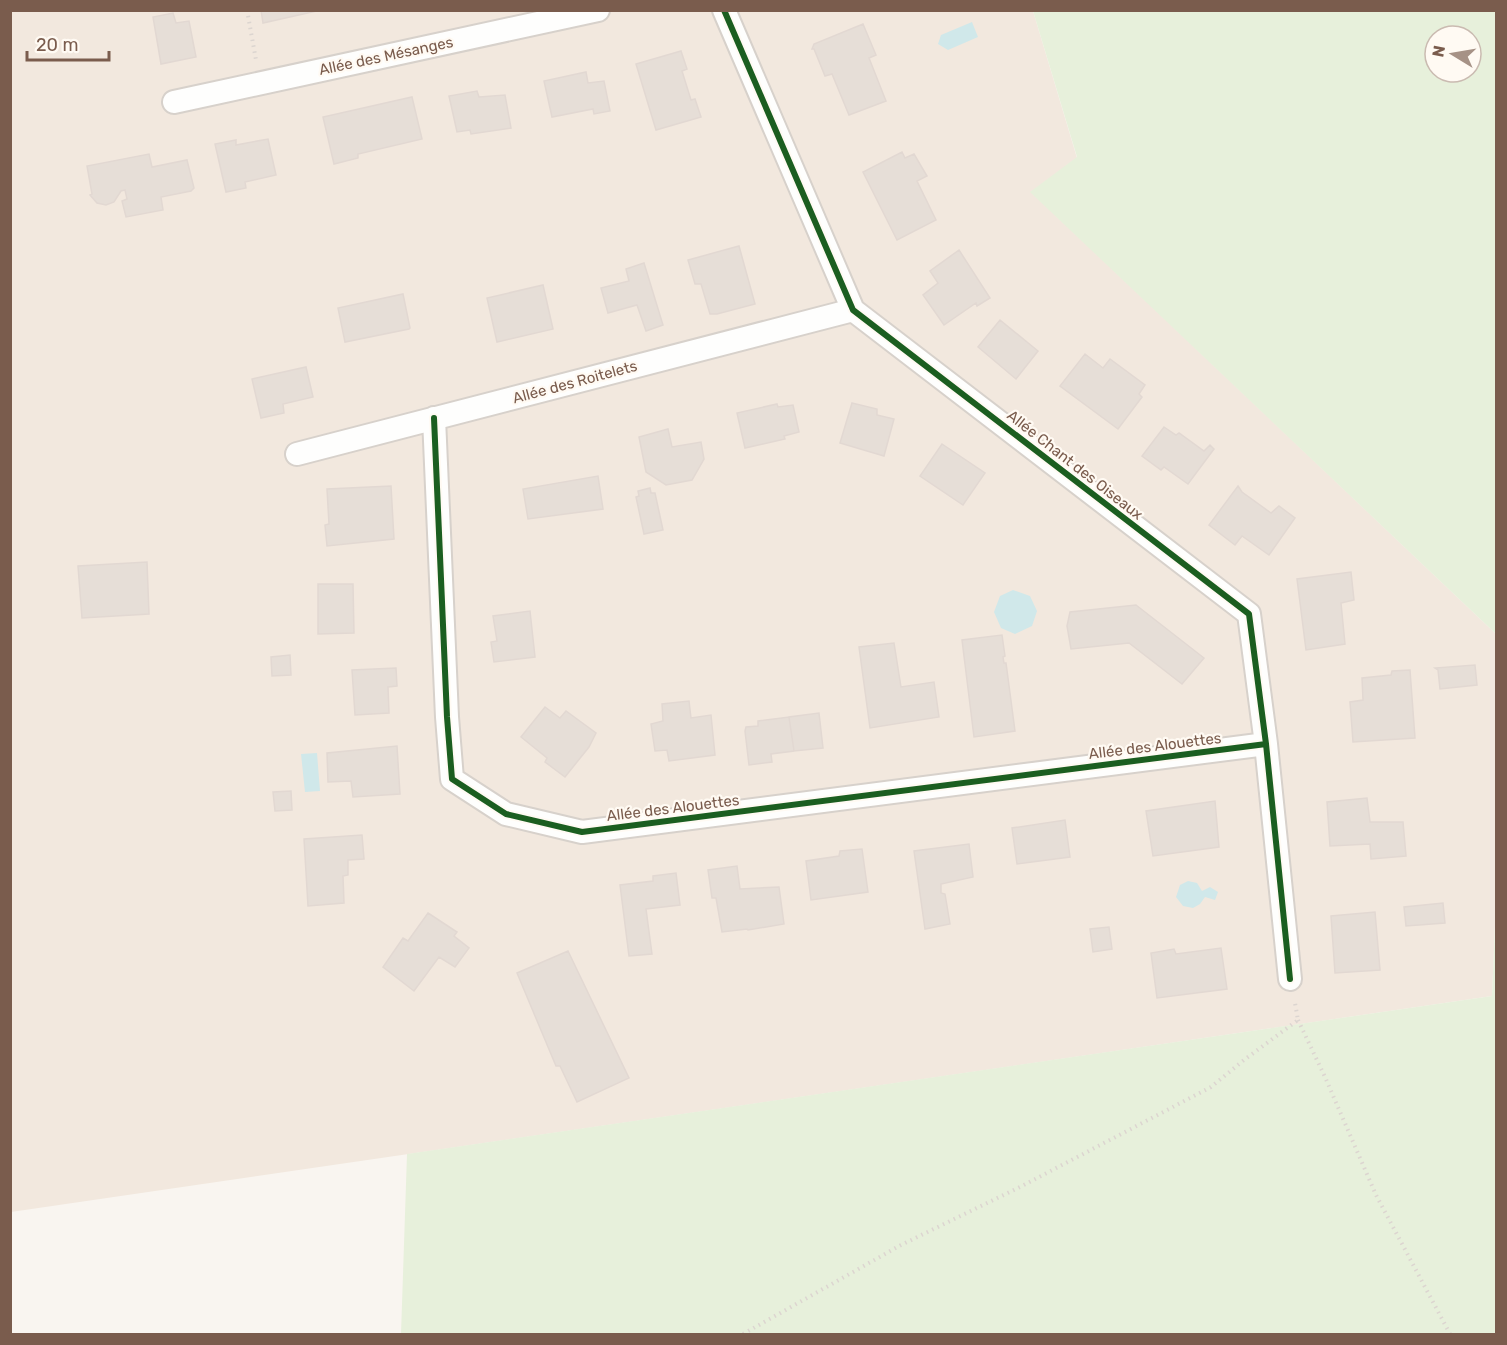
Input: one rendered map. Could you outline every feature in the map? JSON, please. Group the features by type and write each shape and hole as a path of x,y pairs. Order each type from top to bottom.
{"street":[{"name":"Allée des Mésanges","path":"174,102 597,10"},
{"name":"Allée Chant des Oiseaux","path":"724,10 853,310 1249,614 1266,744 1290,979"},
{"name":"Allée des Roitelets","path":"297,454 853,310"},
{"name":"Allée des Alouettes","path":"434,418 447,717 452,779 506,814 582,832 1266,744"}],"path":[{"path":"247,10 260,84"},
{"path":"1290,979 1298,1020 1326,1077 1376,1195 1450,1335"},
{"path":"743,1335 901,1245 1020,1187 1211,1087 1298,1020"}],"shaded area":[{"path":"10,11 1033,11 1077,158 1031,192 1496,634 1496,902 1492,996 11,1212"}],"green space":[{"path":"1033,11 1496,11 1496,634 1030,192 1077,157"},
{"path":"1496,902 1496,1334 401,1334 407,1154 1492,996"}],"water":[{"path":"972,22 978,37 948,50 938,44 941,35"},
{"path":"1013,590 1030,596 1037,611 1032,626 1015,634 1001,628 994,612 1000,596"},
{"path":"317,753 320,791 305,792 301,754"},
{"path":"1188,881 1197,883 1202,891 1210,887 1218,892 1215,900 1205,897 1193,908 1183,906 1176,897 1180,885"}],"building":[{"path":"261,10 317,10 317,11 263,23"},
{"path":"173,13 176,23 189,21 196,57 161,64 153,17"},
{"path":"863,24 876,55 869,58 886,101 849,115 832,74 825,76 814,49 812,49 814,44"},
{"path":"681,51 687,69 682,71 691,100 695,99 701,117 656,130 636,64"},
{"path":"586,72 588,83 604,81 610,111 594,114 593,109 552,117 544,81"},
{"path":"477,91 479,97 505,95 511,128 471,134 470,130 457,132 449,96"},
{"path":"412,97 422,139 358,154 358,158 334,164 323,117"},
{"path":"268,139 276,175 245,182 246,188 226,192 215,144 236,140 236,145"},
{"path":"902,152 905,158 914,154 927,176 917,181 936,220 897,240 863,172"},
{"path":"149,154 152,167 187,160 194,188 191,191 161,197 163,210 126,217 122,201 127,199 125,190 121,191 114,202 106,205 97,203 90,195 92,194 87,166"},
{"path":"739,246 755,304 710,314 701,284 695,284 688,260"},
{"path":"959,250 990,298 977,306 976,303 944,325 923,295 938,283 930,271"},
{"path":"644,263 663,325 646,331 637,305 608,313 601,288 629,281 626,269"},
{"path":"543,285 553,329 497,342 487,298"},
{"path":"403,294 409,329 345,342 338,308"},
{"path":"1000,320 1038,351 1016,379 978,347"},
{"path":"1085,354 1103,368 1110,359 1145,385 1139,394 1142,397 1118,429 1060,386"},
{"path":"306,367 313,397 283,404 284,413 261,418 252,379"},
{"path":"852,403 877,409 877,415 894,419 884,456 840,443"},
{"path":"777,404 778,407 793,405 799,432 784,436 785,439 745,448 737,413"},
{"path":"1164,427 1176,435 1179,433 1204,451 1210,445 1214,449 1188,484 1164,467 1161,470 1142,456"},
{"path":"668,429 672,447 701,442 704,459 692,480 666,485 646,472 639,437"},
{"path":"942,444 985,473 963,505 920,476"},
{"path":"598,476 603,509 528,519 523,489"},
{"path":"391,486 394,539 327,546 325,525 329,524 327,489"},
{"path":"1238,486 1242,492 1271,513 1279,506 1295,518 1269,555 1242,536 1235,545 1209,525"},
{"path":"650,488 651,493 655,493 663,530 644,534 636,497 639,496 638,491"},
{"path":"147,562 149,614 82,618 78,566"},
{"path":"1351,572 1354,600 1341,603 1345,644 1306,650 1297,579"},
{"path":"318,584 353,584 354,633 318,634"},
{"path":"1136,605 1204,658 1182,684 1129,643 1071,649 1067,626 1070,612"},
{"path":"530,611 535,657 494,662 491,642 497,641 493,616"},
{"path":"1002,635 1005,656 1003,657 1006,663 1015,731 974,737 962,640"},
{"path":"894,643 901,687 934,682 939,717 870,728 859,647"},
{"path":"290,655 291,675 272,676 271,657"},
{"path":"1475,665 1477,685 1440,689 1438,670 1435,668"},
{"path":"396,668 397,686 388,687 389,713 355,715 352,670"},
{"path":"1410,670 1415,738 1353,742 1350,702 1363,700 1362,678 1391,675 1392,671"},
{"path":"689,701 691,718 711,715 715,755 669,761 667,750 655,751 651,724 663,721 662,704"},
{"path":"545,707 560,718 566,711 596,733 589,747 565,777 545,762 547,758 521,737"},
{"path":"819,713 823,748 794,751 789,717"},
{"path":"789,717 794,751 771,754 772,762 749,765 746,727 758,726 758,721"},
{"path":"397,746 400,794 353,797 351,781 328,782 327,753"},
{"path":"291,791 292,810 275,811 273,792"},
{"path":"1367,798 1370,822 1403,822 1406,856 1371,859 1370,844 1330,846 1327,802"},
{"path":"1215,801 1219,847 1153,856 1146,811"},
{"path":"1065,820 1070,857 1017,864 1012,828"},
{"path":"362,835 364,859 348,860 348,875 343,876 344,903 308,906 304,839"},
{"path":"969,844 973,877 941,884 941,893 945,894 950,924 925,929 914,851"},
{"path":"862,849 868,892 811,900 806,861 839,856 840,851"},
{"path":"737,866 740,889 779,887 784,924 722,932 716,898 712,898 708,870"},
{"path":"676,873 680,905 646,909 652,954 629,956 620,885 653,881 653,876"},
{"path":"1443,903 1445,923 1406,926 1404,907"},
{"path":"1375,912 1380,970 1335,973 1331,916"},
{"path":"428,913 457,932 454,936 469,948 455,967 439,957 414,991 383,967 403,938 408,941"},
{"path":"1109,927 1112,949 1093,952 1090,929"},
{"path":"1221,948 1227,989 1157,998 1151,953 1174,949 1176,954"},
{"path":"568,951 629,1078 577,1102 560,1066 556,1066 517,973"}],"cycle path":[{"path":"724,10 853,310 1249,614 1266,744 1290,979"},
{"path":"434,418 447,717 452,779 506,814 582,832 1266,744"}]}
